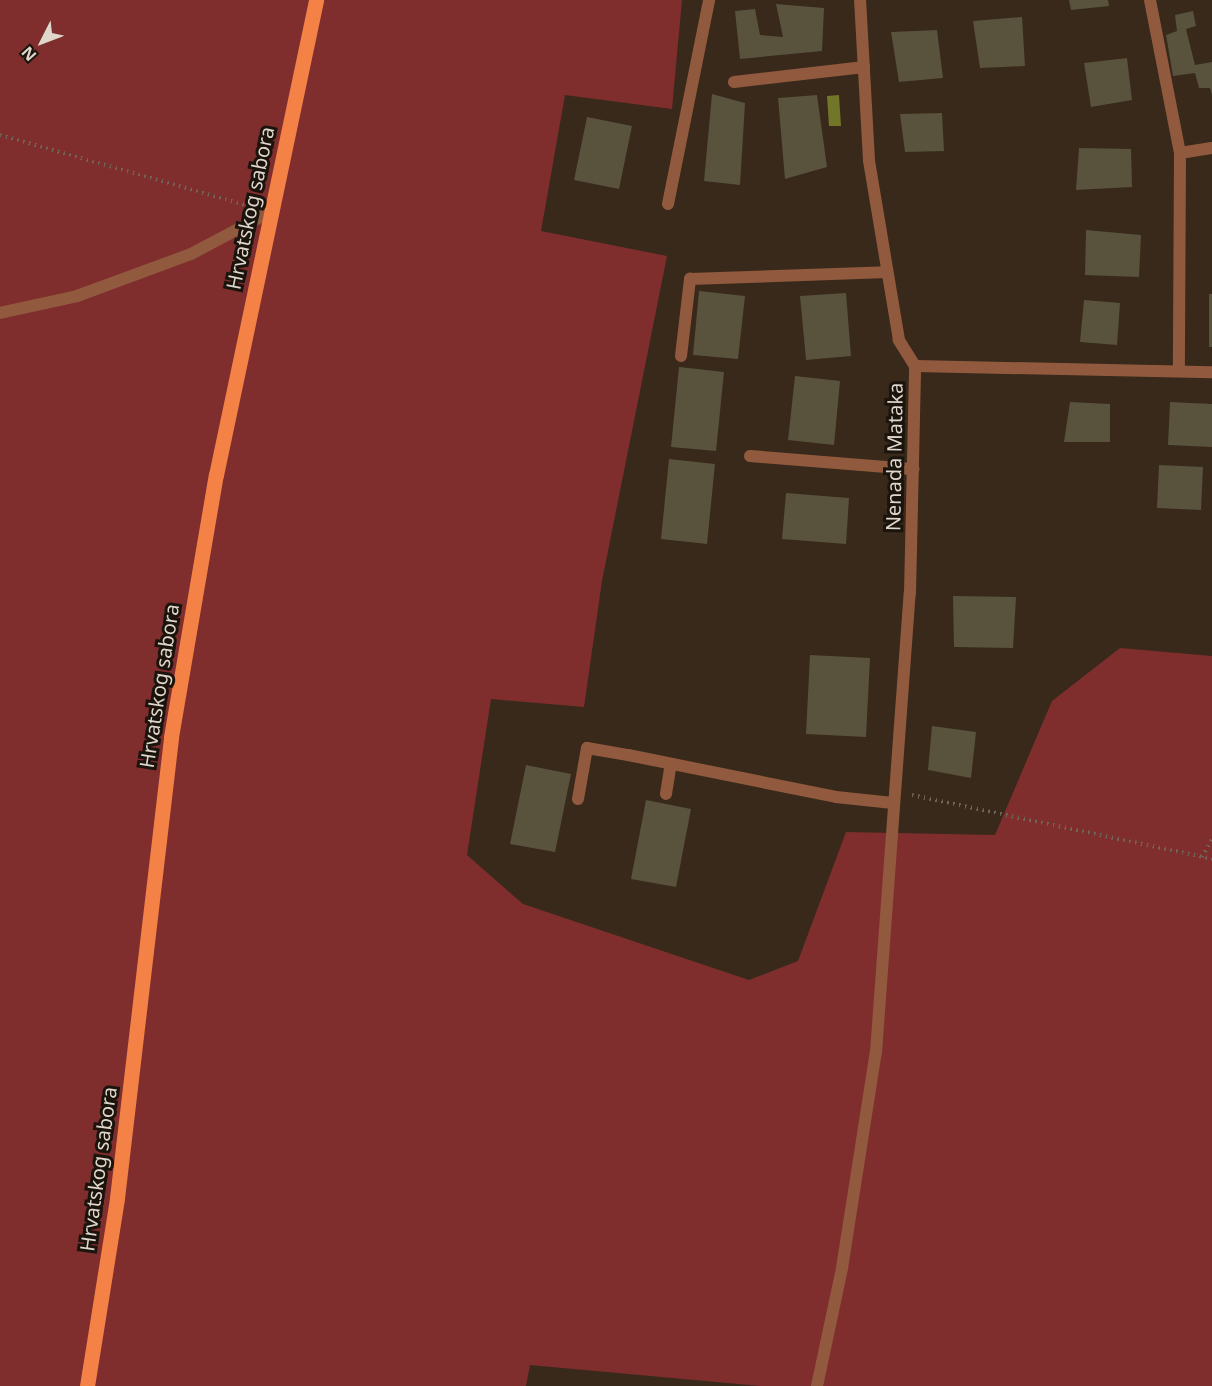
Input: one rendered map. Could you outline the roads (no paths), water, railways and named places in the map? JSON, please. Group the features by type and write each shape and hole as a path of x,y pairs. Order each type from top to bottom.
{"main road":[{"name":"Hrvatskog sabora","path":"87,1386 117,1198 171,737 216,475 316,0"}],"street":[{"path":"668,204 709,0"},
{"name":"Nenada Mataka","path":"817,1386 842,1268 876,1052 910,593 915,366 899,340 869,160 860,0"},
{"path":"1150,0 1180,153 1179,371"},
{"path":"734,82 864,67"},
{"path":"1180,153 1212,148"},
{"path":"0,313 77,296 191,254 270,212"},
{"path":"681,356 690,279 887,272"},
{"path":"915,366 1212,372"},
{"path":"750,456 913,469"},
{"path":"578,799 587,748 836,797 893,803"},
{"path":"666,794 671,764"}]}
